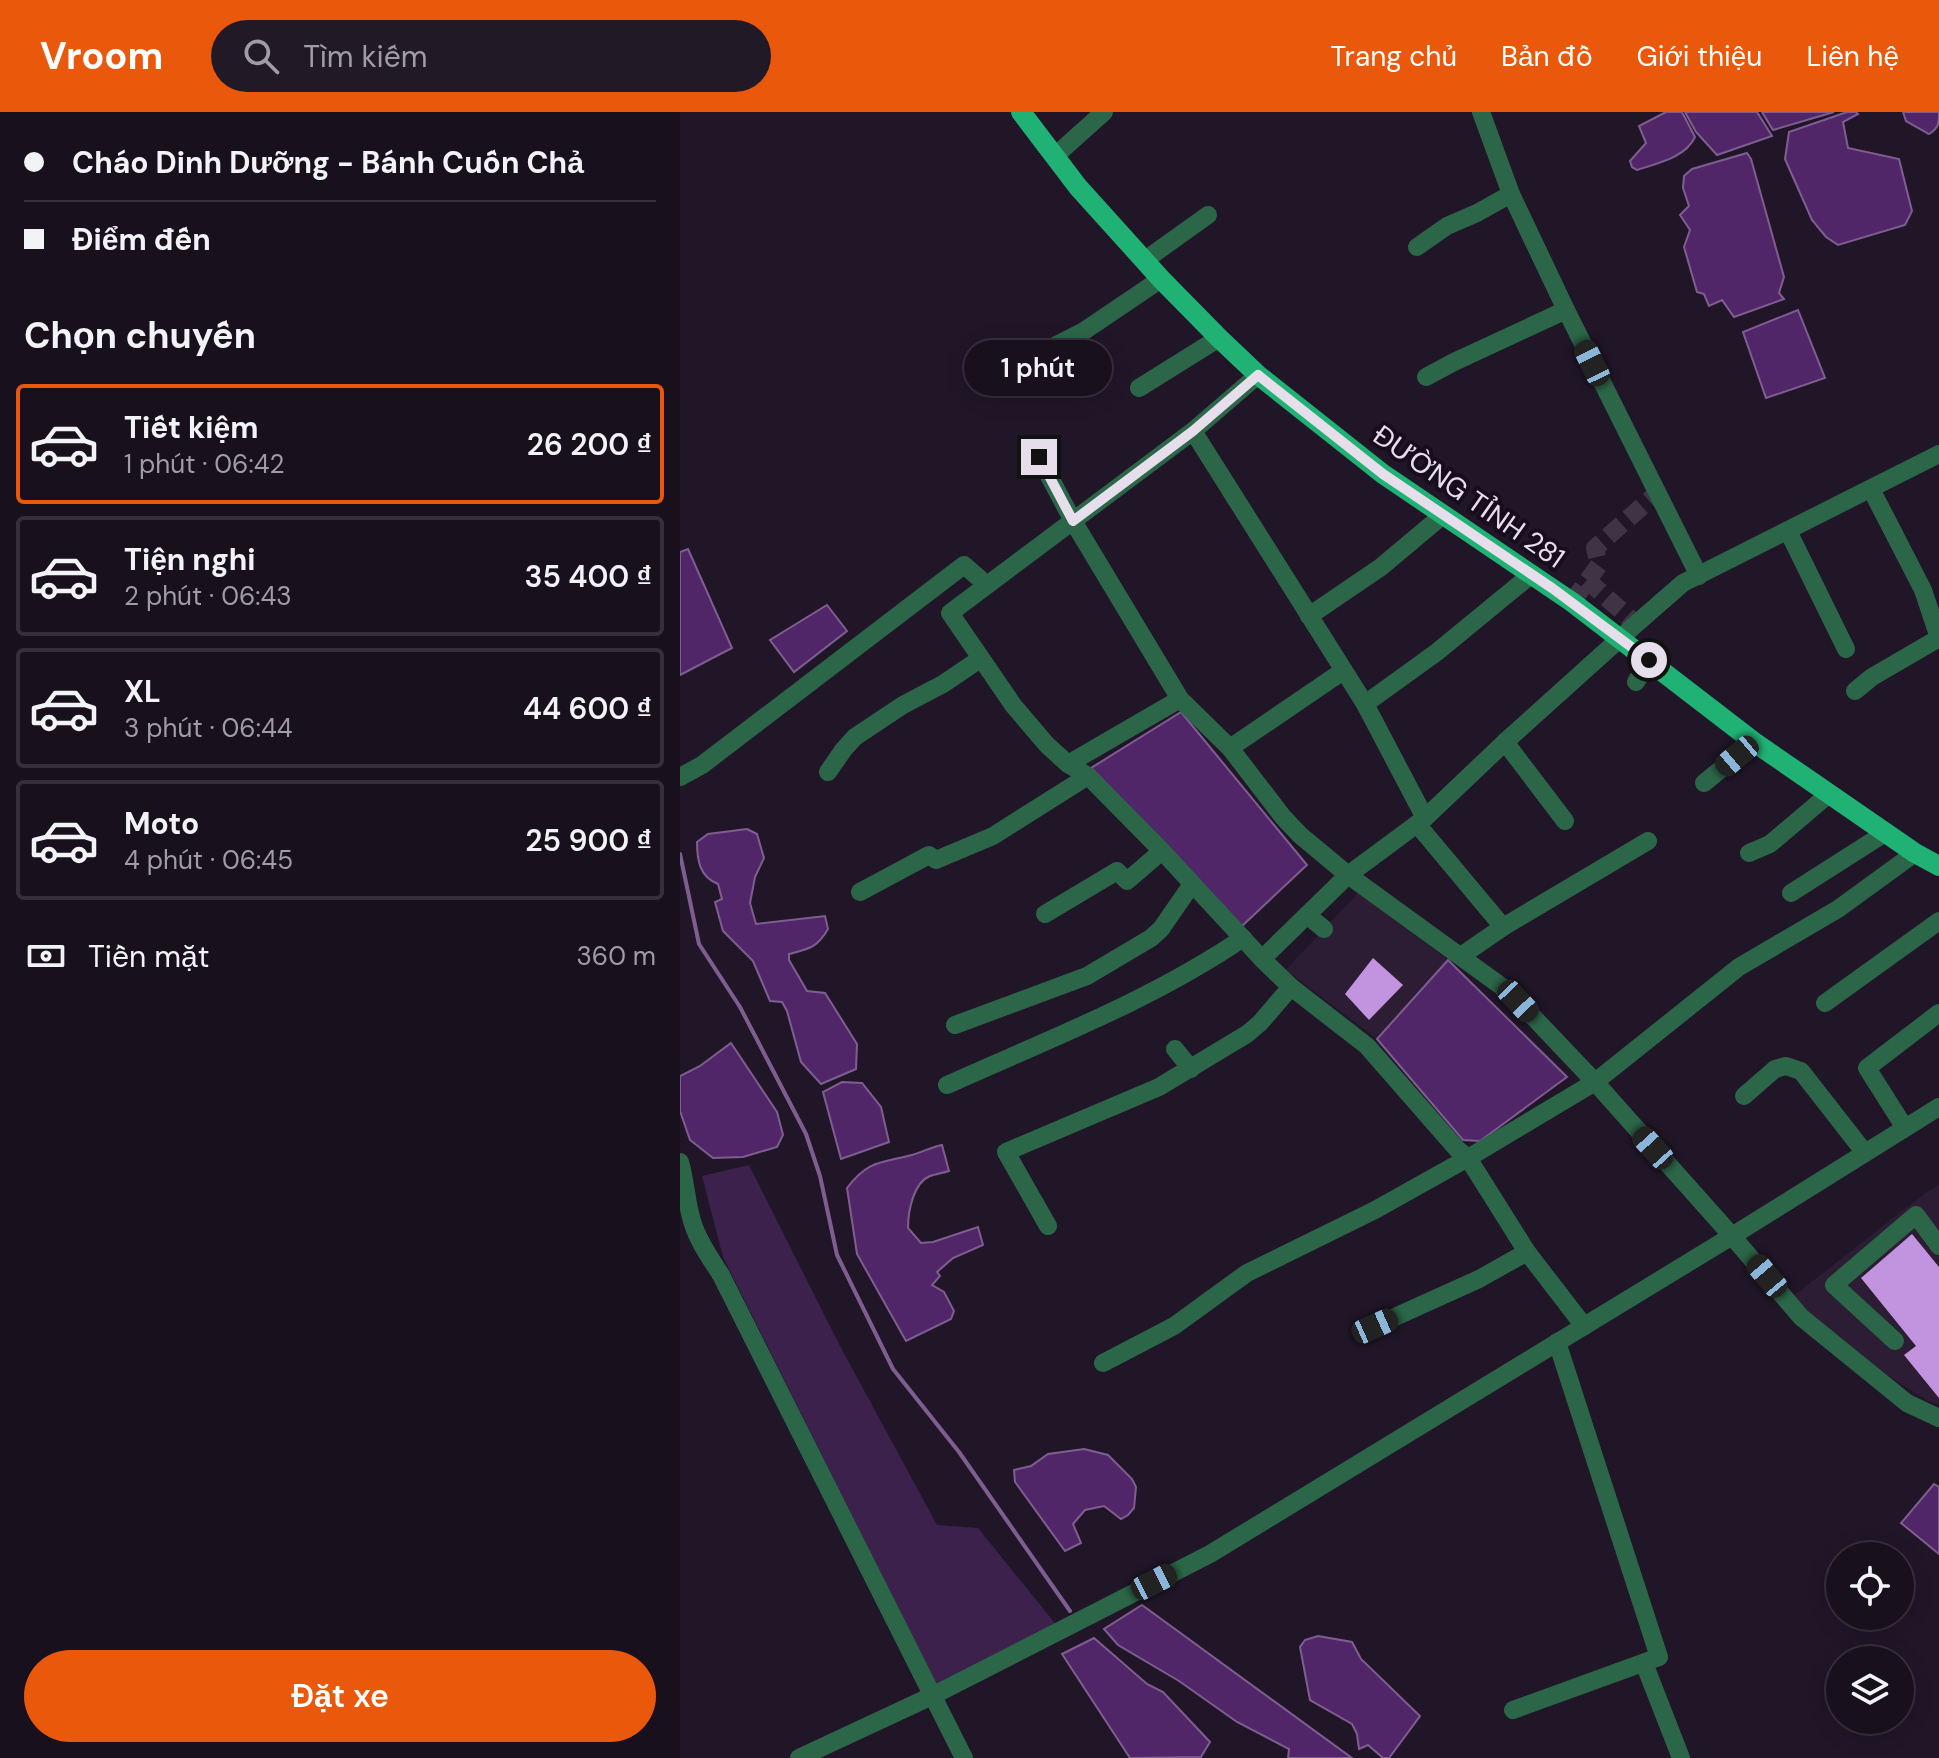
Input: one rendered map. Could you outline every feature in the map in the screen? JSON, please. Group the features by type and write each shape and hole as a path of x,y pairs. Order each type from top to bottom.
{"main road":[{"name":"ĐƯỜNG TỈNH 281","path":"1021,112 1078,187 1161,279 1258,375 1383,474 1532,574 1754,742 1885,833 1931,860"}],"street":[{"path":"1055,156 1104,112"},
{"path":"1481,112 1511,194 1699,576"},
{"path":"1417,247 1447,226 1511,194"},
{"path":"1145,260 1208,215"},
{"path":"1037,355 1084,331 1161,279"},
{"path":"1426,377 1566,310"},
{"path":"1139,388 1219,338"},
{"path":"1258,375 1193,431 950,613 1013,705 1047,745 1068,764 1088,776 1291,987 1367,1046 1468,1158 1527,1252 1584,1326"},
{"path":"1193,431 1365,704 1421,821 1503,927"},
{"path":"1262,959 1348,875 1421,821 1683,583 1939,454"},
{"path":"1039,457 1073,521 1180,699 1230,748 1283,817 1348,875 1518,1001 1595,1082 1801,1317 1907,1403 1939,1418"},
{"path":"1855,691 1872,677 1939,638 1923,590 1871,489"},
{"path":"1309,616 1381,567 1443,515"},
{"path":"1788,531 1846,649"},
{"path":"680,777 702,765 964,565 987,585"},
{"path":"1365,704 1437,652 1532,574"},
{"path":"828,772 855,737 980,659"},
{"path":"1636,682 1649,660"},
{"path":"1230,748 1343,671"},
{"path":"1068,764 1180,699"},
{"path":"1505,742 1565,821"},
{"path":"1704,783 1754,742"},
{"path":"860,892 929,855 936,860 981,842 1088,776"},
{"path":"1749,853 1770,844 1829,794"},
{"path":"1791,893 1885,833"},
{"path":"1461,956 1503,927 1648,841"},
{"path":"1045,914 1117,871 1127,881 1162,851"},
{"path":"1103,1363 1174,1326 1247,1273 1375,1210 1595,1082 1739,967 1838,909 1931,860"},
{"path":"955,1025 1087,976 1151,938 1161,929 1192,884"},
{"path":"1307,915 1324,929"},
{"path":"1825,1003 1939,921"},
{"path":"947,1085 1123,1006 1206,964 1243,938"},
{"path":"1048,1226 1006,1152 1159,1087 1191,1069 1247,1034 1291,987"},
{"path":"1905,1128 1867,1068 1939,1013"},
{"path":"1175,1049 1191,1069"},
{"path":"1744,1096 1775,1069 1786,1066 1801,1071 1865,1153"},
{"path":"799,1758 934,1695 1210,1554 1939,1107"},
{"path":"680,1162 697,1237 721,1275 964,1758"},
{"path":"1895,1341 1834,1285 1916,1215 1939,1246"},
{"path":"1375,1326 1479,1279 1527,1252"},
{"path":"1513,1710 1659,1657 1557,1342"},
{"path":"1644,1663 1681,1758"}],"shaded area":[{"path":"1666,112 1682,112 1695,137 1678,155 1637,170 1630,161 1646,143 1639,126"},
{"path":"1685,112 1757,112 1772,136 1717,155 1696,132"},
{"path":"1762,112 1834,112 1773,130"},
{"path":"1847,112 1858,114 1843,122 1848,148 1899,159 1912,211 1905,225 1838,245 1826,237 1812,220 1785,159 1789,132"},
{"path":"1903,112 1939,112 1938,125 1929,134 1906,121"},
{"path":"1747,153 1784,277 1779,293 1784,299 1734,317 1722,300 1709,306 1704,294 1697,292 1684,247 1690,230 1680,215 1689,206 1683,188 1684,176 1692,169"},
{"path":"1798,310 1825,378 1766,398 1743,332"},
{"path":"688,549 732,648 680,675 680,552"},
{"path":"827,605 847,631 794,672 770,640"},
{"path":"1181,712 1307,865 1242,926 1091,768"},
{"path":"747,829 757,834 764,858 755,877 750,903 756,924 825,916 828,929 820,940 807,949 789,954 789,960 807,991 825,993 857,1044 856,1069 821,1084 801,1062 782,1002 770,1001 753,961 723,931 715,902 722,899 718,884 703,873 699,862 697,842 708,834"},
{"path":"1358,893 1448,960 1377,1039 1286,970"},
{"path":"1448,960 1567,1077 1480,1141 1463,1140 1377,1039"},
{"path":"731,1043 777,1112 783,1135 777,1147 743,1157 713,1158 690,1140 680,1111 680,1076 700,1066"},
{"path":"842,1082 862,1083 881,1107 889,1142 841,1159 823,1092"},
{"path":"942,1145 949,1171 930,1176 919,1185 910,1206 908,1228 921,1243 978,1227 983,1245 953,1258 937,1272 940,1276 932,1285 944,1292 954,1311 951,1319 906,1341 857,1254 847,1188 869,1167"},
{"path":"749,1165 840,1346 937,1525 978,1528 1062,1632 940,1693 723,1257 702,1176"},
{"path":"1939,1185 1939,1404 1928,1401 1887,1375 1791,1298"},
{"path":"1084,1449 1108,1455 1132,1479 1136,1487 1134,1508 1121,1519 1104,1506 1085,1510 1073,1524 1081,1543 1065,1551 1015,1482 1014,1470 1031,1466 1048,1454"},
{"path":"1934,1484 1939,1487 1939,1554 1901,1523"},
{"path":"1142,1605 1352,1758 1288,1758 1289,1749 1237,1722 1179,1681 1118,1645 1104,1629"},
{"path":"1318,1636 1352,1642 1361,1659 1420,1716 1389,1758 1383,1758 1368,1745 1359,1749 1352,1724 1310,1700 1300,1647 1305,1640"},
{"path":"1094,1638 1147,1684 1163,1692 1210,1742 1201,1757 1130,1758 1062,1654"}],"building":[{"path":"1373,958 1403,985 1369,1020 1345,994"},
{"path":"1912,1234 1939,1267 1939,1398 1904,1355 1916,1346 1861,1278"}],"waterway":[{"path":"680,854 699,944 740,1007 806,1134 820,1176 837,1255 893,1369 959,1452 1070,1611"}],"tunnel":[{"path":"1572,602 1599,565 1595,548 1656,494"},
{"path":"1587,580 1636,624"}],"route":[{"path":"1039,457 1073,521 1193,431 1258,375 1383,474 1552,588 1649,660"}]}
